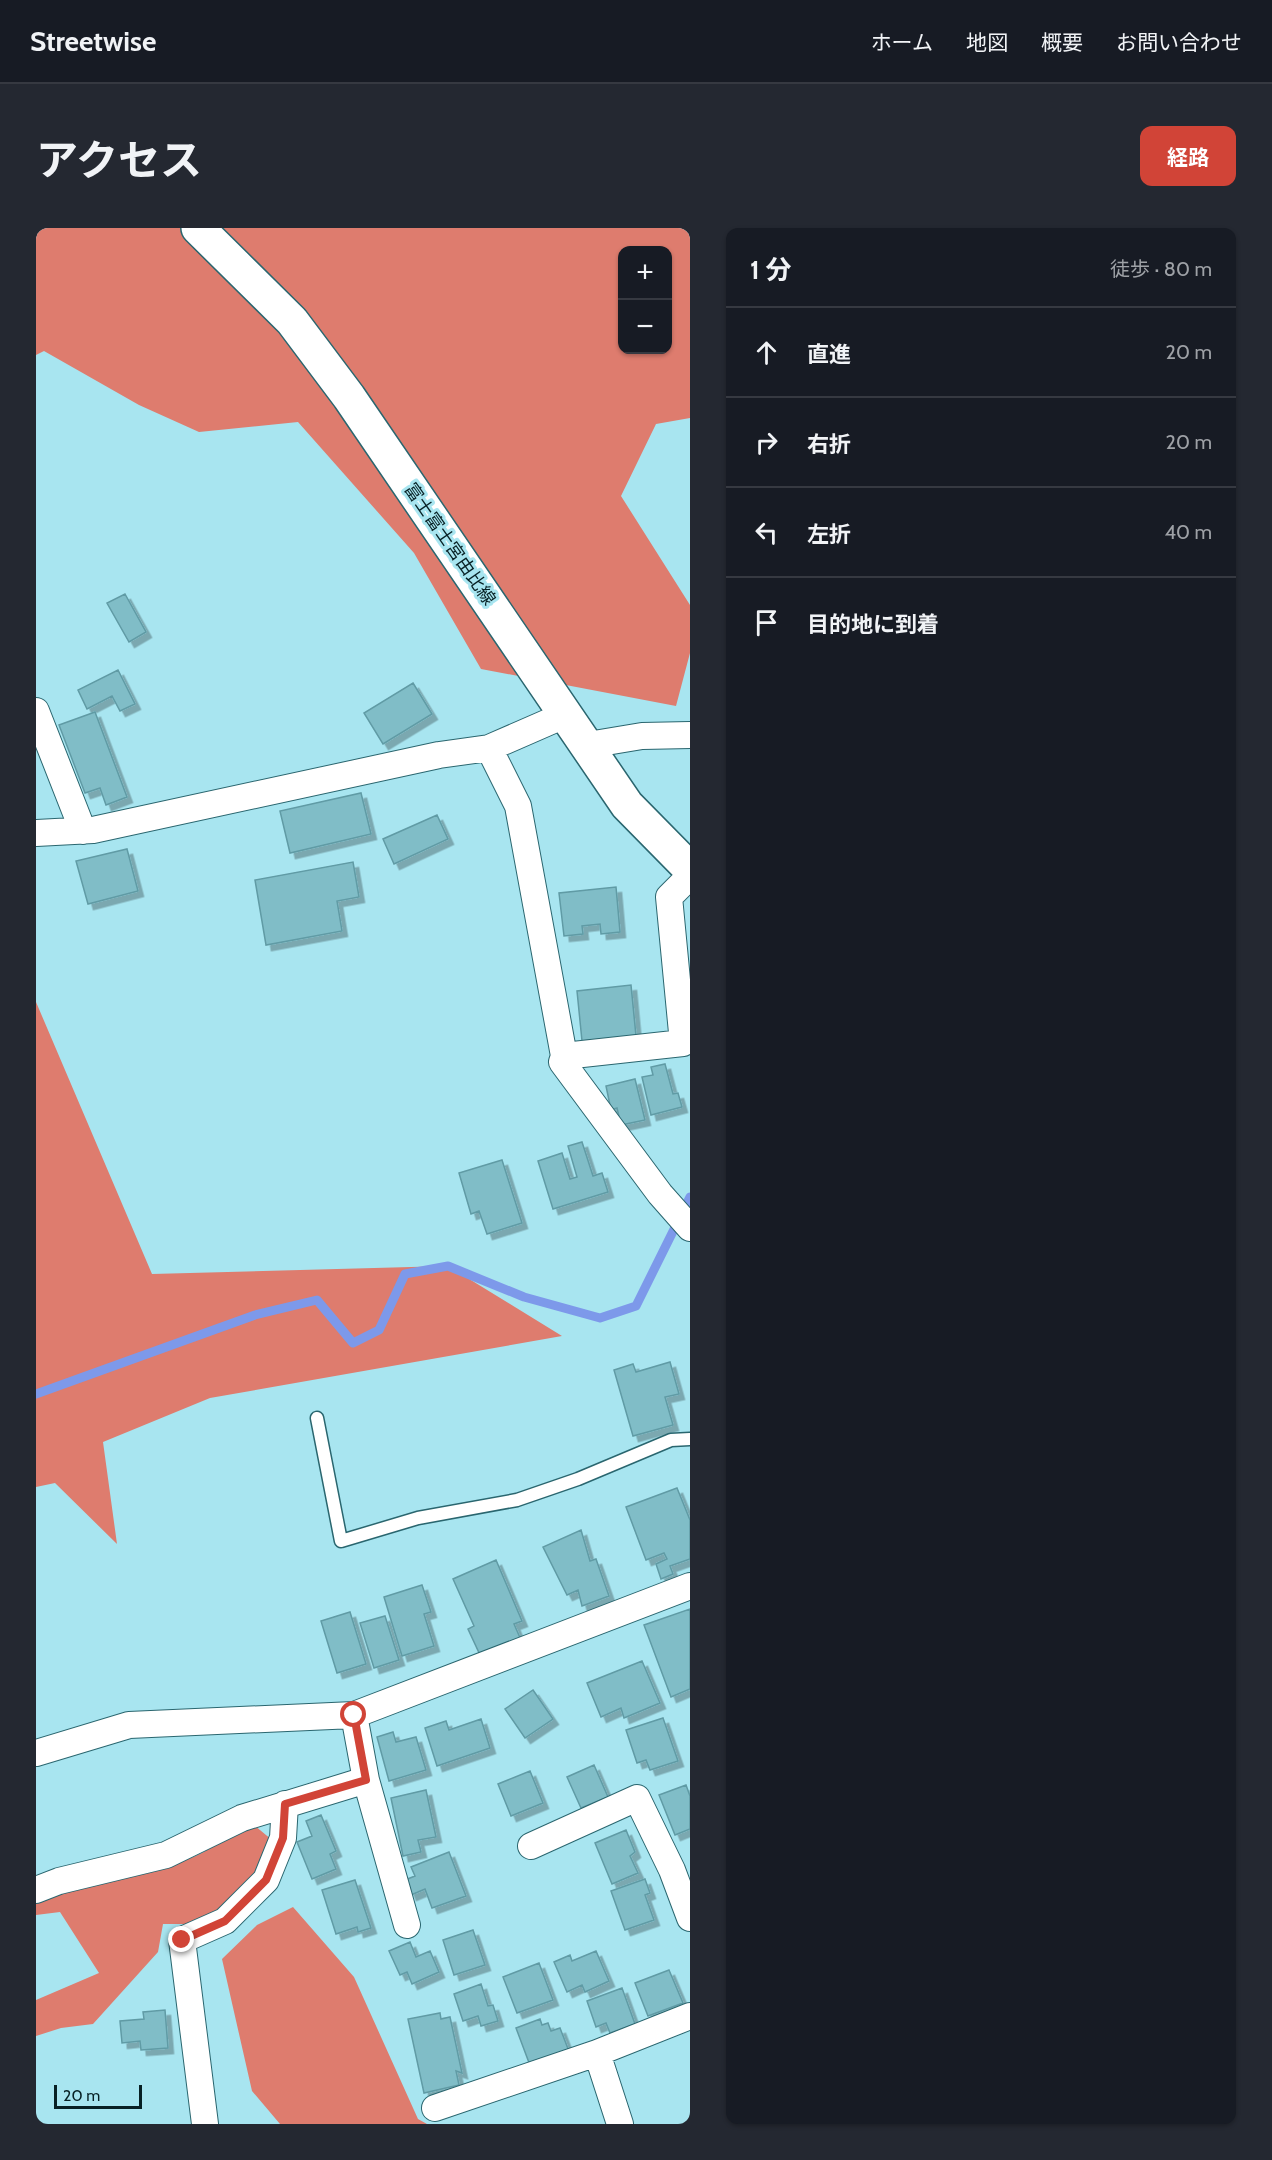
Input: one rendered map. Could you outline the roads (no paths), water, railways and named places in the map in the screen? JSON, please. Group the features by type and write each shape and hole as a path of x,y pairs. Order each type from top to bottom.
{"main road":[{"name":"富士富士宮由比線","path":"198,228 223,250 299,331 349,397 627,805 690,869"}],"street":[{"path":"36,711 83,831"},
{"path":"36,833 83,831 439,755 489,748 567,714"},
{"path":"588,745 642,736 690,735"},
{"path":"489,748 518,806 564,1056 562,1062 660,1194 690,1228"},
{"path":"564,1056 683,1043 669,897 690,876"},
{"path":"36,1753 129,1725 354,1715 690,1586"},
{"path":"354,1715 366,1780 407,1925"},
{"path":"36,1890 59,1881 166,1855 242,1818 366,1780"},
{"path":"531,1846 638,1798 681,1866 690,1918"},
{"path":"205,2124 182,1940 225,1921 266,1880 283,1838 285,1804"},
{"path":"435,2108 597,2053 690,2016"},
{"path":"597,2053 620,2124"}],"lane":[{"path":"317,1418 341,1541 418,1518 517,1500 578,1479 671,1440 690,1439"}],"waterway":[{"path":"36,1394 255,1315 317,1300 353,1343 379,1330 405,1274 448,1266 524,1297 600,1318 636,1306 690,1197"}]}
